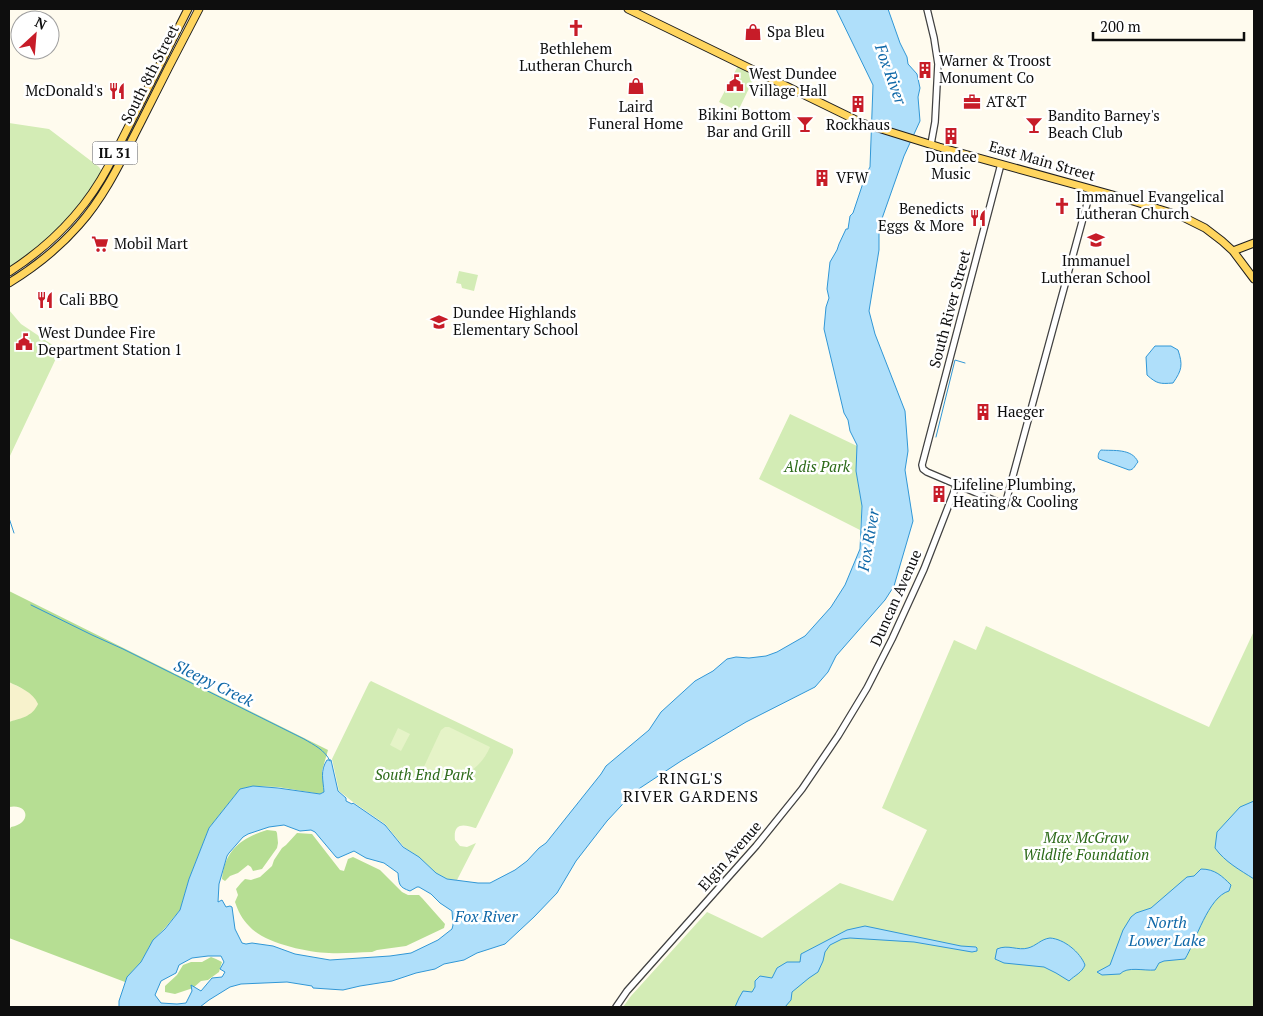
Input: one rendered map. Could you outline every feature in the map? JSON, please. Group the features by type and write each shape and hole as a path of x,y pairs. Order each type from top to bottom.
{"main road":[{"name":"South 8th Street","path":"9,272 37,253 58,234 95,189 188,9"},
{"name":"South 8th Street","path":"9,283 42,260 64,241 80,225 103,193 115,174 199,9"},
{"name":"East Main Street","path":"628,9 865,124 1181,216 1210,232 1233,251 1254,279"},
{"path":"1233,251 1254,243"}],"street":[{"path":"927,9 938,64 935,122 931,144"},
{"name":"South River Street","path":"957,484 925,471 922,467 922,461 1001,164"},
{"path":"957,484 1005,505 1091,189"},
{"name":"Duncan Avenue","path":"849,718 892,639 924,569 957,484"},
{"name":"Elgin Avenue","path":"616,1007 627,991 778,820 820,764 849,718"}],"shaded area":[{"path":"9,682 29,692 36,698 38,704 32,714 9,722"}],"green space":[{"path":"739,64 757,72 738,111 719,102"},
{"path":"9,123 49,129 101,170 91,188 60,226 36,248 9,268"},
{"path":"459,271 478,275 474,291 462,288 461,284 456,283"},
{"path":"9,310 21,324 60,350 9,458"},
{"name":"Aldis Park","path":"790,414 857,446 856,471 862,505 860,530 759,479"},
{"path":"9,591 328,750 322,771 324,792 320,794 278,787 253,786 240,789 209,828 189,879 180,910 153,940 141,962 127,977 125,982 9,938 9,831 11,827 22,822 25,814 21,808 9,807 9,722 33,712 38,704 29,693 9,682"},
{"name":"Max McGraw Wildlife Foundation","path":"986,626 1209,727 1254,631 1254,1007 623,1007 707,912 762,938 840,883 893,901 927,830 882,808 954,640 976,650"},
{"name":"South End Park","path":"371,681 513,749 513,753 476,828 460,826 456,830 455,840 460,846 467,847 476,843 457,880 447,879 436,873 419,857 404,847 385,824 339,791 332,759"},
{"path":"449,727 490,747 478,765 462,775 442,777 422,771 441,730"},
{"path":"398,728 410,734 401,751 390,745"},
{"path":"267,830 276,831 278,843 277,848 262,869 253,871 248,865 225,881 222,879 227,860 236,847 249,837"},
{"path":"297,833 312,834 340,870 344,871 348,859 353,857 380,870 402,892 408,895 419,895 445,924 444,928 406,946 372,952 340,953 320,952 286,946 256,932 242,918 239,912 235,902 238,895 236,889 245,879 251,880 260,877 272,866 282,848"},
{"path":"211,957 222,962 219,972 208,980 201,981 193,988 175,994 165,992 165,986 177,975 183,965 191,962 202,962"}],"water":[{"name":"Fox River","path":"836,9 888,9 908,64 917,74 920,88 918,97 920,121 904,156 879,227 879,250 869,311 875,334 905,411 908,451 905,470 913,521 894,586 885,600 836,656 828,672 815,687 746,722 634,792 607,821 576,861 557,893 505,944 477,953 464,960 444,964 435,969 392,981 343,990 313,988 312,986 287,982 241,984 230,987 200,1007 119,1007 119,1001 127,977 141,962 153,940 165,929 180,910 189,879 209,828 240,789 253,786 320,794 324,792 323,768 327,760 331,760 338,791 346,798 346,801 353,803 385,825 403,847 419,857 436,873 447,879 490,883 515,870 546,843 606,766 649,730 661,712 695,681 713,671 727,659 766,656 777,652 805,636 831,607 845,585 860,549 862,506 856,471 857,445 844,413 824,329 826,307 829,298 827,289 830,262 846,229 848,229 850,216 853,213 870,167 873,85","holes":["284,825 300,831 311,830 315,832 338,858 354,851 366,858 384,863 398,873 399,883 402,887 410,891 419,887 452,911 452,929 438,940 411,953 390,956 330,960 295,954 273,946 242,943 235,929 232,907 226,907 222,900 218,902 219,884 227,856 243,837 248,834 269,827","221,956 224,962 220,969 225,972 222,977 212,978 201,991 191,985 192,991 186,1003 161,1003 155,995 161,981 176,973 179,965 192,958"]},
{"path":"1155,346 1171,346 1178,350 1181,367 1173,383 1159,383 1147,375 1146,357"},
{"path":"1101,450 1127,452 1138,462 1129,470 1099,459 1098,454"},
{"path":"1254,801 1254,879 1228,862 1215,848 1217,832 1240,807"},
{"name":"North Lower Lake","path":"1201,869 1214,872 1231,885 1229,891 1222,895 1209,910 1185,959 1164,961 1159,963 1155,970 1131,969 1120,974 1102,975 1097,972 1110,965 1123,930 1131,917 1136,913 1151,908 1187,877 1194,876"},
{"path":"865,926 961,946 976,947 977,951 972,952 914,942 842,939 830,945 825,952 818,972 792,992 791,1000 785,1007 735,1007 743,991 752,992 755,987 755,981 760,976 772,978 777,968 787,962 800,962 801,954 847,930"},
{"path":"1050,938 1061,941 1071,947 1083,960 1084,968 1069,981 1044,967 1004,963 995,959 997,949 1005,947 1028,948"}],"waterway":[{"path":"936,437 955,360 965,363"},
{"name":"Sleepy Creek","path":"9,518 14,533"},
{"name":"Sleepy Creek","path":"31,605 304,739 322,751 330,761"}],"place":[{"name":"Bethlehem Lutheran Church","path":"576,28"},
{"name":"Spa Bleu","path":"753,32"},
{"name":"Warner & Troost Monument Co","path":"925,70"},
{"name":"West Dundee Village Hall","path":"735,83"},
{"name":"Laird Funeral Home","path":"636,86"},
{"name":"McDonald's","path":"117,91"},
{"name":"AT&T","path":"972,102"},
{"name":"Rockhaus","path":"858,104"},
{"name":"Bikini Bottom Bar and Grill","path":"805,124"},
{"name":"Bandito Barney's Beach Club","path":"1034,125"},
{"name":"Dundee Music","path":"951,136"},
{"name":"VFW","path":"822,178"},
{"name":"Immanuel Evangelical Lutheran Church","path":"1062,206"},
{"name":"Benedicts Eggs & More","path":"978,218"},
{"name":"Immanuel Lutheran School","path":"1096,240"},
{"name":"Mobil Mart","path":"100,244"},
{"name":"Cali BBQ","path":"45,300"},
{"name":"Dundee Highlands Elementary School","path":"439,322"},
{"name":"West Dundee Fire Department Station 1","path":"24,342"},
{"name":"Haeger","path":"983,412"},
{"name":"Lifeline Plumbing, Heating & Cooling","path":"939,494"}],"district":[{"name":"RINGL'S RIVER GARDENS","path":"691,787"}]}
